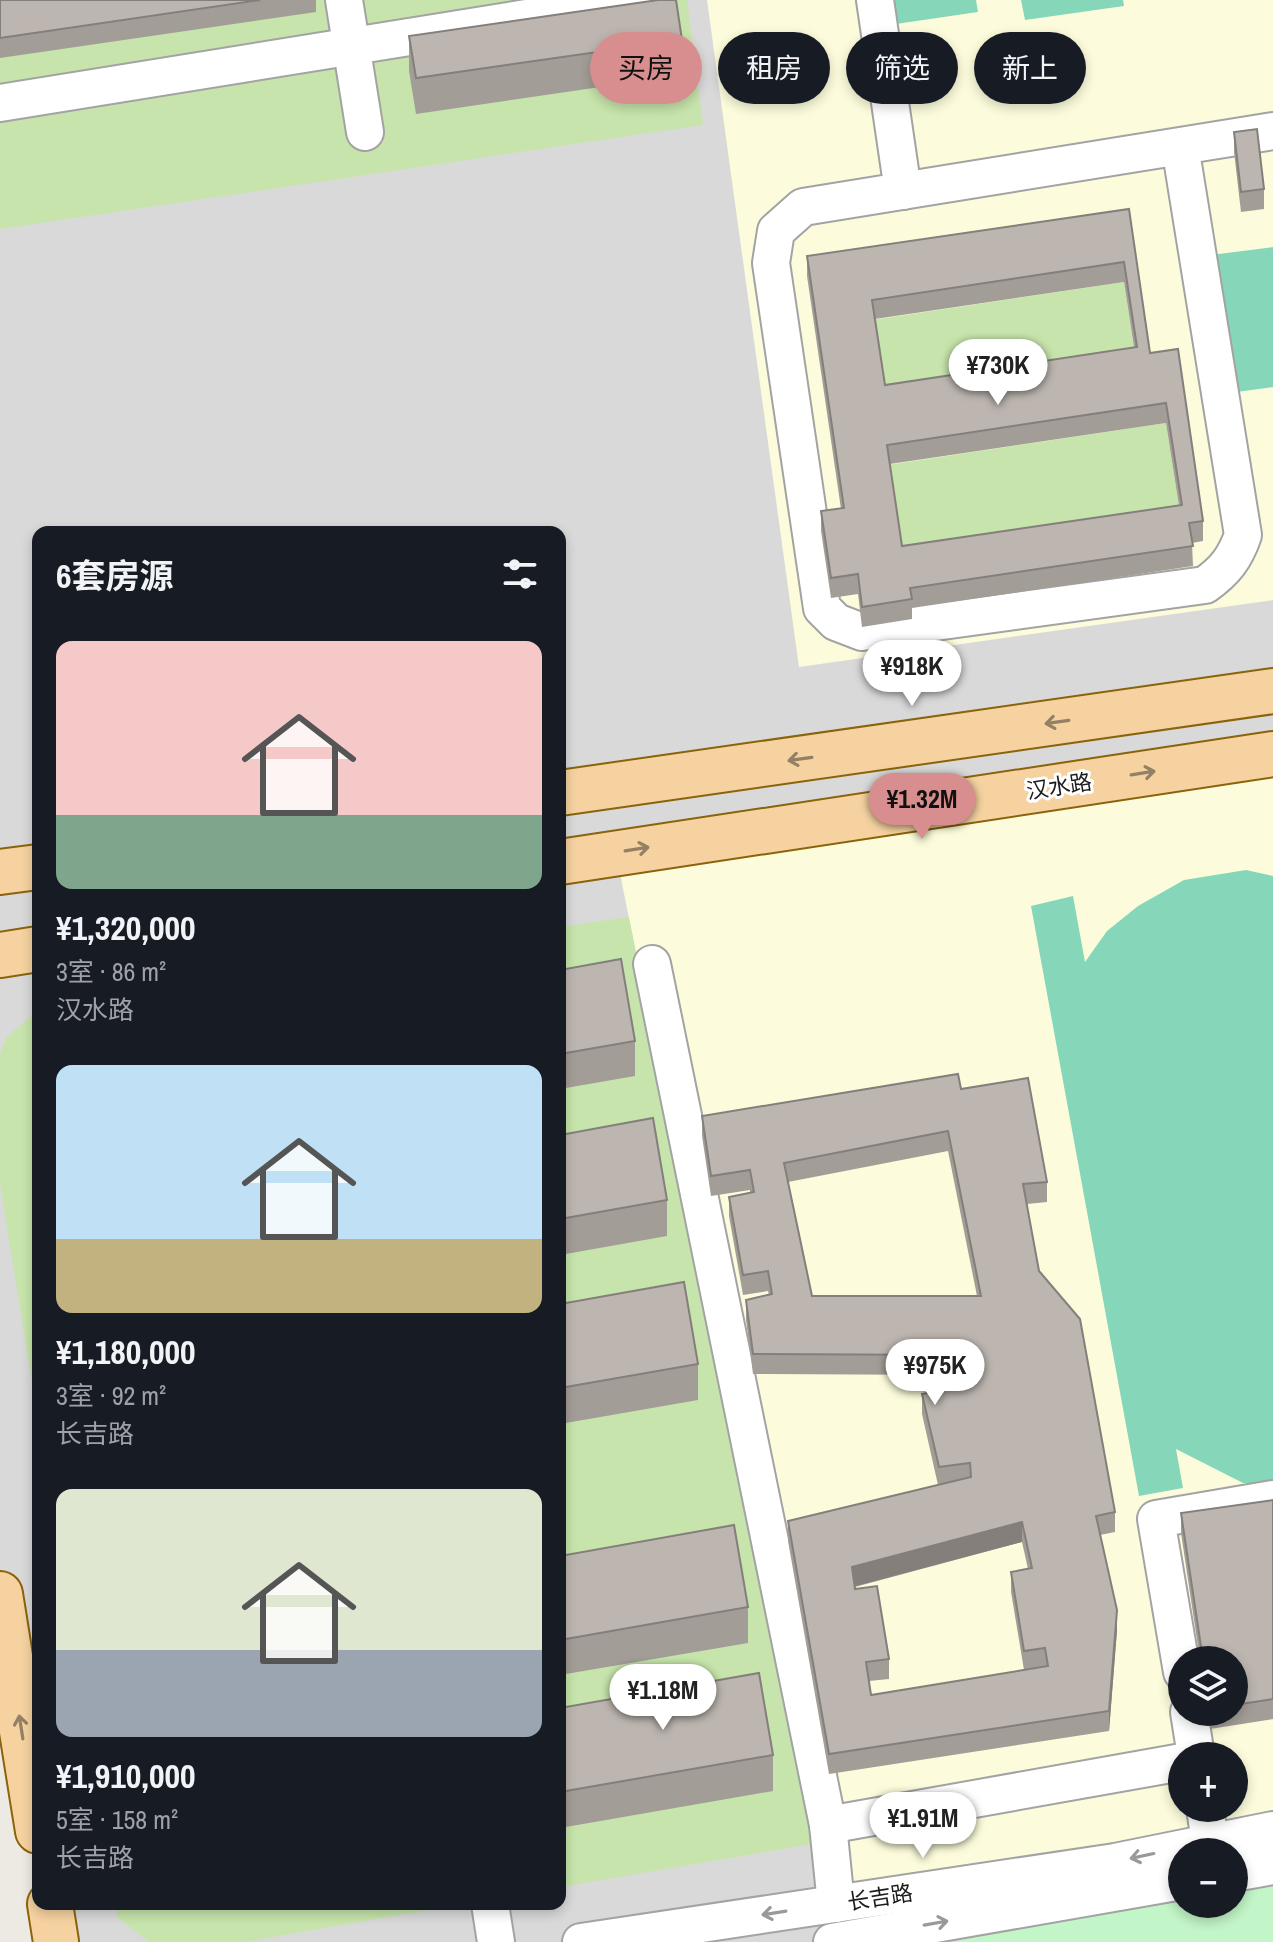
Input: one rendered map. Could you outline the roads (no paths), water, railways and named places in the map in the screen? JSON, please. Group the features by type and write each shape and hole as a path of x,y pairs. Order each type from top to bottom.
{"main road":[{"path":"566,792 1273,691"},
{"name":"汉水路","path":"566,861 1273,754"},
{"path":"0,872 32,868"},
{"path":"0,955 32,950"},
{"path":"0,1594 32,1794"}],"street":[{"path":"344,0 365,132"},
{"path":"0,103 638,0"},
{"path":"875,0 903,191"},
{"path":"1180,146 1243,535 1237,553 1225,571 1205,585 862,632 836,622 822,608 771,263 776,231 803,207 903,191 1180,146 1273,131"},
{"path":"652,964 828,1825 836,1904"},
{"path":"1178,1646 1156,1519 1273,1499"},
{"path":"828,1825 1168,1764"},
{"name":"长吉路","path":"581,1942 1115,1862 1208,1825 1273,1830"},
{"path":"1248,1870 1273,1866"},
{"name":"长吉路","path":"832,1942 1168,1883"},
{"path":"491,1910 496,1942"}]}
